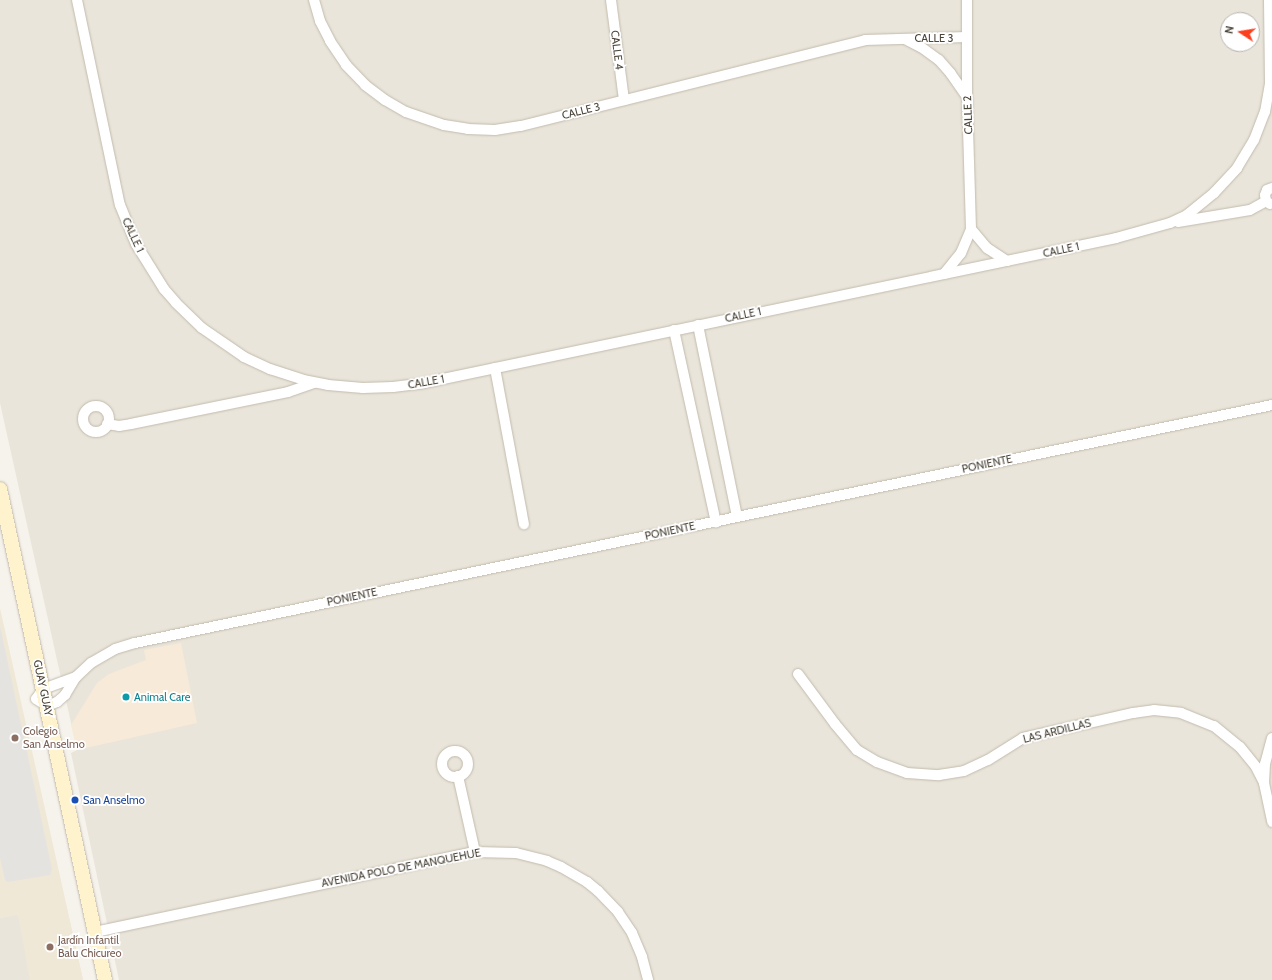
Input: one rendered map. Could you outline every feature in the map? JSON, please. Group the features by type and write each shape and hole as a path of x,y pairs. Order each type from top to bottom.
{"street":[{"name":"CALLE 1","path":"77,0 120,205 136,244 154,275 190,317 229,348 270,369 314,383 363,388 393,387 424,383 1123,237 1170,223 1250,210 1269,202 1265,192 1272,188"},
{"name":"CALLE 3","path":"314,0 320,21 330,41 355,75 385,100 406,112 431,122 468,130 501,129 856,42 902,38 968,37"},
{"name":"CALLE 4","path":"611,0 624,100"},
{"name":"CALLE 2","path":"944,274 961,253 971,229 967,98 967,0"},
{"name":"CALLE 1","path":"1170,223 1187,215 1214,193 1236,168 1254,140 1264,112 1270,83 1269,0"},
{"name":"CALLE 3","path":"902,38 921,47 939,60 951,74 967,98"},
{"path":"971,229 987,248 1007,261"},
{"path":"698,325 737,517"},
{"path":"674,330 716,522"},
{"path":"495,368 524,524"},
{"name":"CALLE 1","path":"107,424 119,426 131,424 288,392 314,383"},
{"name":"PONIENTE","path":"42,698 76,677 91,663 106,653 135,643 1272,405"},
{"name":"GUAY GUAY","path":"0,489 20,607"},
{"name":"GUAY GUAY","path":"0,536 20,607 42,698 97,980"},
{"name":"LAS ARDILLAS","path":"798,674 835,724 857,750 877,762 907,773 933,775 964,771 988,760 1023,738 1133,713 1154,710 1193,716 1214,726 1240,747 1256,767 1264,783"},
{"name":"PONIENTE","path":"42,698 57,702 65,695 76,677"},
{"name":"LAS ARDILLAS","path":"1272,738 1265,764 1264,783 1272,822"},
{"path":"458,776 475,852"},
{"name":"AVENIDA POLO DE MANQUEHUE","path":"95,932 475,852 503,852 532,856 561,867 587,882 608,900 626,923 637,943 648,980"},
{"name":"GUAY GUAY","path":"74,856 95,932 105,980"}],"shaded area":[{"path":"0,0 1272,0 1272,980 119,980 71,753 77,750 0,403"},
{"name":"Colegio San Anselmo","path":"0,608 83,980 30,980 18,915 0,918"},
{"name":"Colegio San Anselmo","path":"0,626 52,869 50,875 8,882 5,880 0,858"},
{"path":"181,643 197,723 77,750 71,725 97,683 109,674 146,660 144,650"},
{"name":"Jardín Infantil Balu Chicureo","path":"66,904 83,980 0,980 0,918"}],"place":[{"name":"Animal Care","path":"126,697"},
{"name":"Colegio San Anselmo","path":"15,738"},
{"name":"San Anselmo","path":"75,800"},
{"name":"Jardín Infantil Balu Chicureo","path":"50,947"}]}
